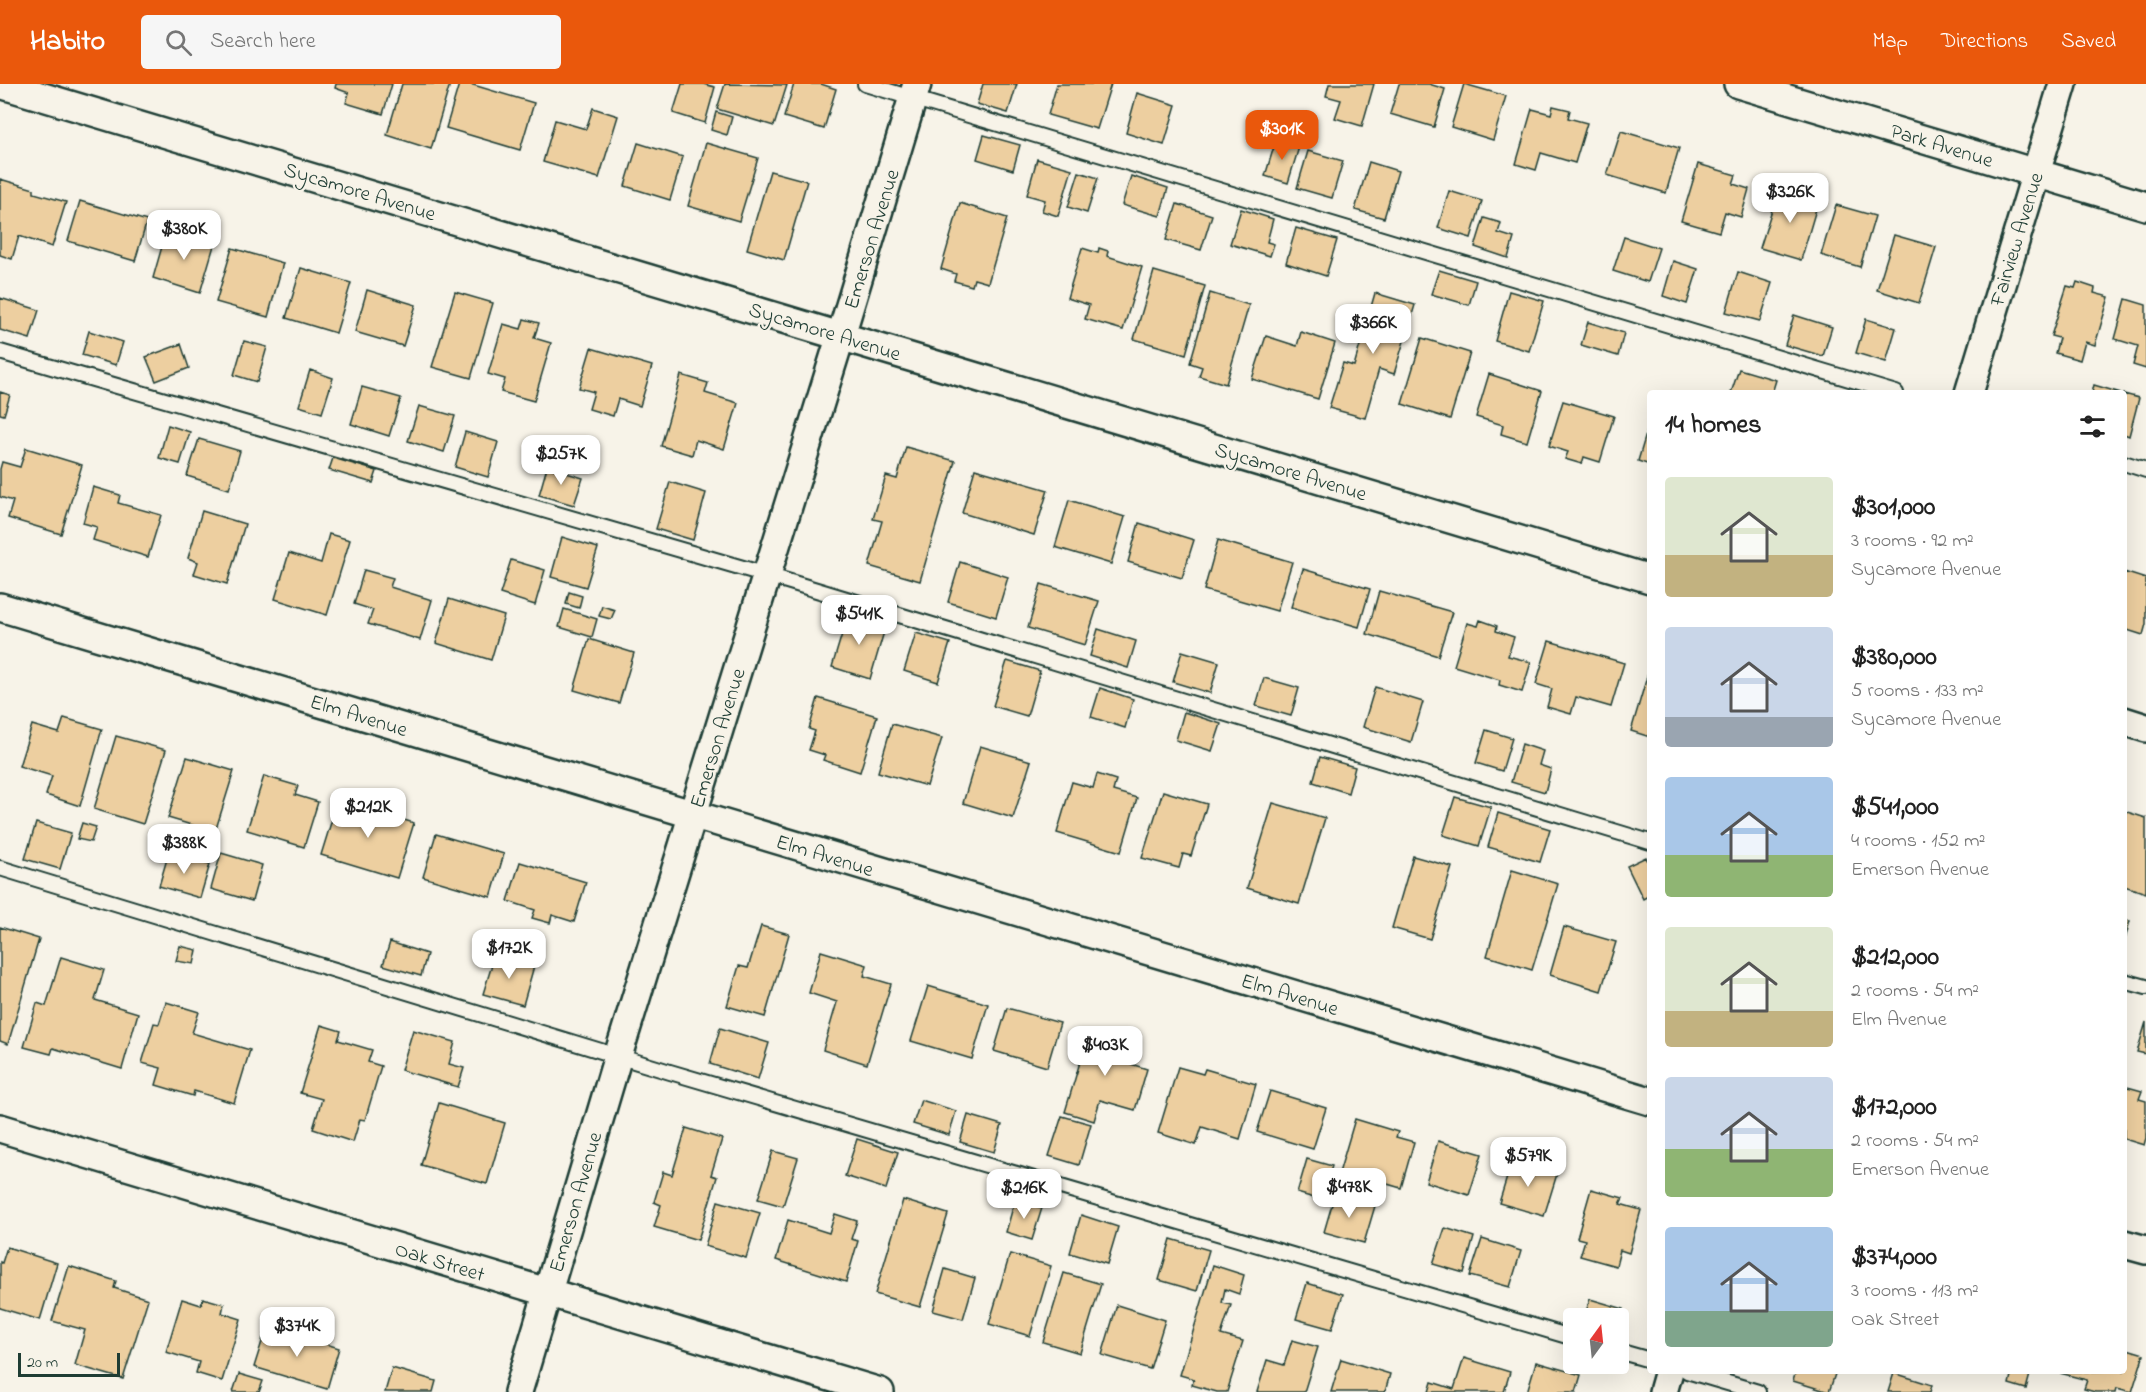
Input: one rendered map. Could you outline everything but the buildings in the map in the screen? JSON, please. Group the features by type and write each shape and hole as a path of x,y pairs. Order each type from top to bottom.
{"street":[{"name":"Sycamore Avenue","path":"0,84 1647,578"},
{"name":"Park Avenue","path":"1738,84 2146,206"},
{"name":"Fairview Avenue","path":"1970,390 2062,84"},
{"name":"Emerson Avenue","path":"518,1392 618,1056 842,335 915,91"},
{"name":"Elm Avenue","path":"0,607 1647,1100"},
{"path":"2127,722 2146,728"},
{"name":"Oak Street","path":"0,1128 880,1392"},
{"path":"2127,1245 2146,1250"},
{"path":"1663,1392 1668,1374"}],"lane":[{"path":"865,84 915,91 1886,390"},
{"path":"0,352 767,575 1647,841"},
{"path":"2127,464 2146,470"},
{"path":"0,868 618,1056 1563,1335"},
{"path":"2127,982 2146,987"},
{"path":"1629,1354 1647,1359"},
{"path":"1697,1374 1758,1392"}]}
